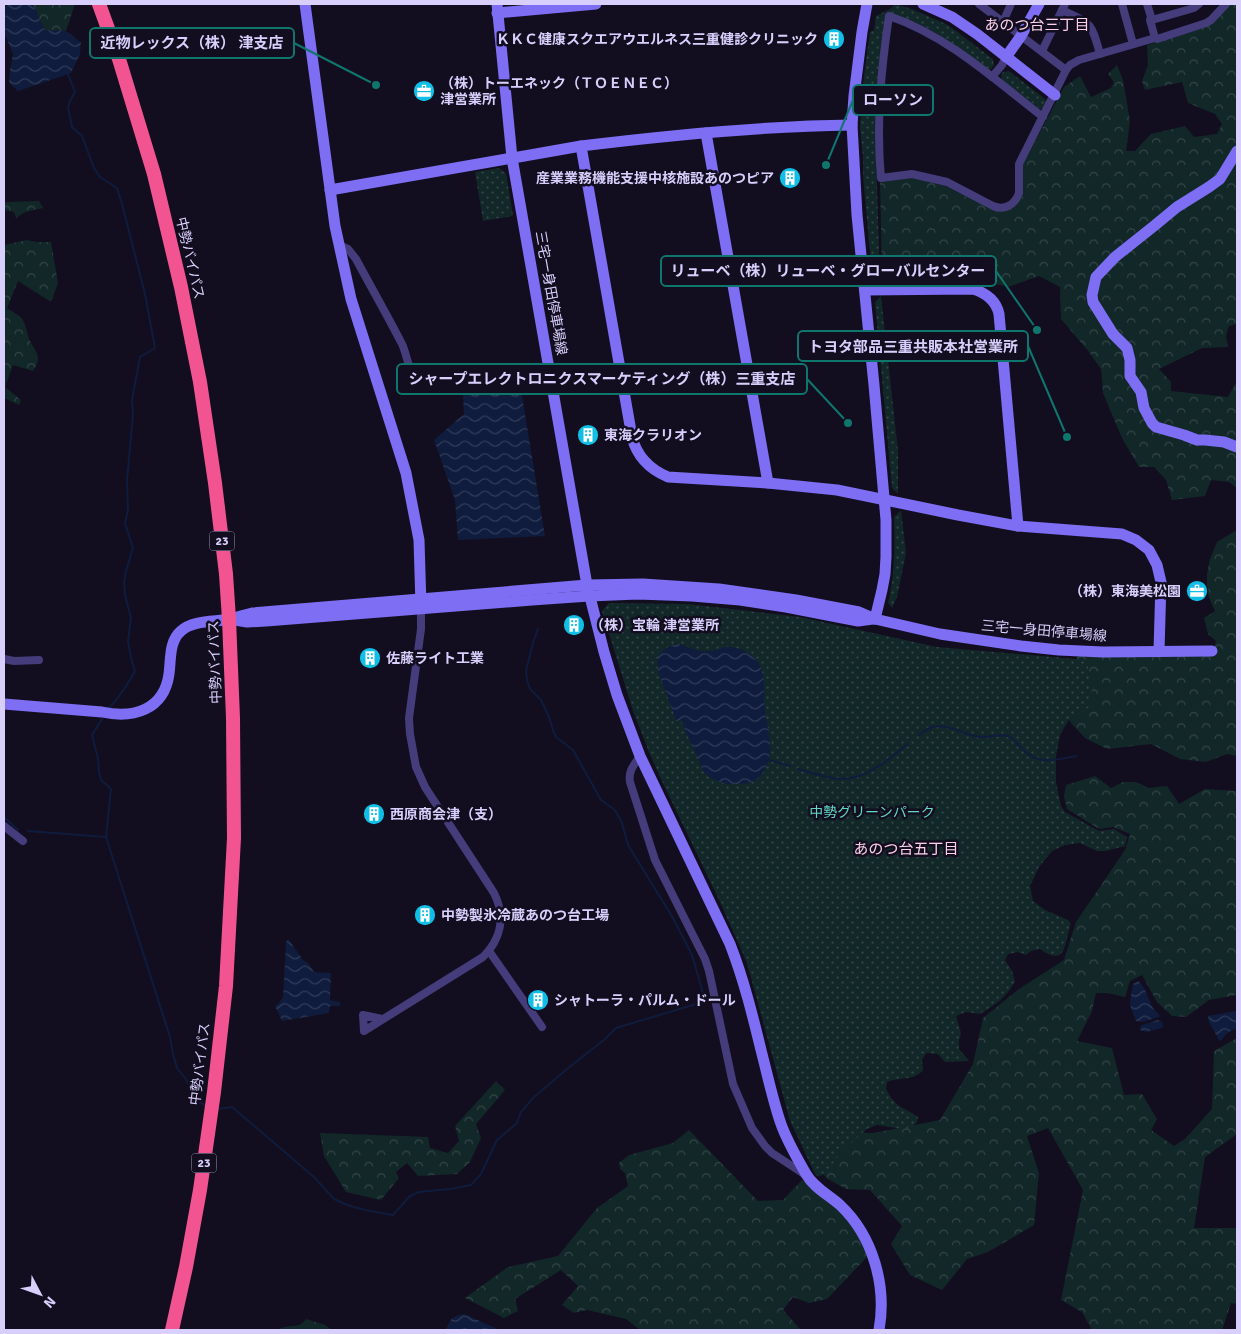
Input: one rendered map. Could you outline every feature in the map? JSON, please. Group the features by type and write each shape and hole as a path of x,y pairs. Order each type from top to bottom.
{"highway":[{"name":"中勢バイパス","path":"100,4 154,174 181,288 200,382 215,483 226,574 229,619 233,718 234,838 226,986 214,1092 192,1234 172,1330"}],"street":[{"path":"305,4 339,245 351,299 406,473 419,540 421,629 409,718 416,767 425,787 498,900 501,914 497,939 489,951 478,961 382,1019"},
{"path":"497,8 596,4"},
{"path":"868,4 862,32 852,125 857,214 886,520 886,557 882,590 875,619"},
{"path":"923,4 952,17 977,34 1055,94"},
{"path":"979,4 1066,70"},
{"path":"1003,22 1011,4"},
{"path":"992,77 1021,36 1039,4"},
{"path":"1122,4 1134,44"},
{"path":"1147,4 1155,38"},
{"path":"1152,20 1194,8 1199,4"},
{"path":"1043,117 949,45 907,22 889,16 880,88 880,178 912,174 947,182 992,206 1005,208 1018,197 1019,164 1055,94 1066,70 1075,62 1206,23 1226,4"},
{"path":"1042,52 1063,7 1088,24 1093,31 1100,54"},
{"name":"三宅一身田停車場線","path":"497,8 512,158 588,590 740,600 858,621 875,619 948,636 1060,650 1103,652 1212,651"},
{"path":"330,190 581,146 742,129 852,125"},
{"path":"706,133 768,483"},
{"path":"581,146 632,438 636,450 649,466 658,473 668,476 837,490 1018,526 1117,533 1132,538 1145,546 1155,560 1160,576 1158,651"},
{"path":"1237,151 1220,179 1177,207 1115,257 1096,277 1092,295 1094,302 1113,334 1127,348 1130,360 1130,376 1141,392 1144,408 1152,423 1156,427 1197,440 1224,442 1237,447"},
{"path":"339,245 348,249 356,259 403,345 414,375 423,379 451,374 460,379 464,388"},
{"path":"865,290 972,289 985,294 994,302 999,314 1018,526"},
{"path":"4,704 112,714 141,712 155,703 166,688 173,644 183,629 252,613 421,604 588,590 618,695 640,756 730,944 755,1025 781,1125 808,1176 818,1188 840,1205 854,1220 870,1248 880,1291 879,1330"},
{"path":"4,659 39,660"},
{"path":"640,756 631,768 630,782 655,860 705,959 733,1084 752,1128 765,1146 772,1153 808,1176"},
{"path":"4,826 23,841"},
{"path":"489,951 542,1027"}],"green space":[{"path":"31,4 75,4 66,31 45,30"},
{"path":"895,4 912,9 948,25 993,59 994,65 988,70 928,29 887,13 875,122 880,281 872,275 860,127 870,32 874,30 876,16 890,9"},
{"path":"1229,4 1237,4 1237,324 1229,326 1226,336 1228,347 1202,348 1159,369 1171,382 1171,391 1228,397 1237,381 1237,488 1229,482 1211,480 1205,496 1172,500 1166,480 1154,467 1139,467 1122,438 1103,393 1101,369 1061,319 1060,287 1039,276 1008,287 983,279 919,274 882,275 880,181 911,177 945,186 993,210 1004,211 1013,208 1023,192 1023,164 1064,87 1080,76 1091,97 1111,88 1114,82 1108,74 1117,65 1123,80 1130,121 1126,151 1135,151 1151,134 1185,126 1194,137 1217,134 1222,124 1215,114 1188,103 1182,82 1145,90 1142,81 1148,65 1147,45 1203,27"},
{"path":"1009,71 1045,99 1047,103 1045,108 1040,109 1002,81 1001,75 1003,72"},
{"path":"499,168 506,173 513,216 483,221 475,172"},
{"path":"39,201 43,208 25,212 16,218 14,212 4,210 4,202"},
{"path":"27,240 51,242 58,283 51,302 18,281 7,308 23,320 38,358 33,371 13,365 5,387 21,400 19,405 4,398 4,245"},
{"path":"881,296 898,451 898,494 892,488 875,302"},
{"path":"901,510 906,553 897,597 892,608 888,603 894,560 894,517"},
{"path":"1237,530 1237,756 1227,754 1206,762 1180,759 1151,744 1107,749 1085,738 1071,723 1065,709 1083,692 1076,654 1212,653 1216,641 1208,634 1204,618 1215,611 1207,593 1207,574 1210,559 1217,542"},
{"name":"中勢グリーンパーク","path":"609,603 688,604 800,617 937,647 1087,660 1092,691 1089,707 1068,721 1060,735 1056,756 1056,782 1061,806 1065,812 1099,831 1114,829 1127,837 1125,846 1097,851 1080,843 1065,845 1052,851 1039,867 1030,886 1033,901 1045,910 1068,920 1071,924 1063,950 1056,956 1040,949 1031,951 1026,955 1018,952 1008,954 1005,960 1012,971 1015,981 1008,992 996,1004 980,1014 966,1012 956,1016 961,1033 959,1049 969,1061 945,1062 938,1054 926,1053 922,1060 923,1070 915,1076 887,1082 886,1089 892,1099 898,1105 918,1117 917,1122 913,1126 903,1129 877,1125 867,1129 842,1151 825,1174 816,1176 790,1121 747,963 660,777 633,711 602,611"},
{"path":"1095,776 1111,788 1123,782 1136,782 1149,788 1167,786 1179,804 1205,789 1237,791 1237,995 1209,1000 1186,1017 1172,1016 1157,1002 1142,975 1130,981 1125,997 1107,993 1096,993 1092,1011 1077,1041 1112,1048 1124,1095 1142,1094 1157,1119 1151,1130 1174,1146 1185,1139 1212,1109 1214,1051 1237,1038 1237,1134 1205,1157 1194,1228 1237,1228 1237,1304 1231,1303 1222,1330 1092,1330 1082,1312 1061,1300 1083,1190 1048,1128 1027,1136 1039,1173 1034,1225 988,1252 967,1259 942,1290 910,1275 891,1244 902,1226 870,1190 846,1189 826,1178 797,1126 842,1132 873,1133 940,1120 973,1064 983,1018 1019,989 1064,960 1076,922 1125,850 1130,834 1113,827 1099,829 1067,809 1064,796 1066,785"},
{"path":"496,1081 505,1090 476,1124 481,1138 470,1162 457,1174 418,1176 407,1163 396,1172 399,1178 381,1200 346,1192 324,1156 320,1133 428,1137 430,1148 448,1153 459,1141 455,1126"},
{"path":"689,1130 758,1201 783,1200 802,1180 836,1202 853,1225 868,1256 827,1299 809,1303 793,1297 783,1310 801,1330 640,1330 626,1319 587,1310 574,1313 562,1305 578,1286 561,1270 515,1299 518,1311 504,1318 465,1298 508,1267 558,1256 597,1208 628,1186 625,1173 620,1169 619,1163 629,1155 673,1143"},
{"path":"306,1319 325,1325 332,1330 278,1330 300,1324"}],"water":[{"path":"4,4 31,4 45,30 65,31 81,43 80,54 71,73 18,91 9,83 13,54 4,36"},
{"path":"517,365 545,536 458,540 455,500 434,440 464,414 463,395 457,377"},
{"path":"679,644 704,651 727,647 738,649 752,656 761,668 764,681 764,703 770,749 769,760 765,770 754,781 742,784 723,783 714,780 702,769 681,720 676,721 658,668 659,655 663,650"},
{"path":"287,940 289,940 314,972 331,973 330,1000 340,1002 340,1006 330,1006 329,1013 282,1021 275,1006 283,997"},
{"path":"1138,981 1144,988 1159,1017 1142,1022 1136,1021 1130,1002 1133,984"},
{"path":"1237,1011 1237,1029 1228,1033 1221,1041 1219,1040 1209,1022 1208,1016"},
{"path":"1158,1020 1163,1024 1162,1028 1146,1032 1140,1030 1142,1025"},
{"path":"464,1314 500,1330 446,1330 452,1319"}],"waterway":[{"path":"68,74 75,92 68,107 72,127 82,136 94,168 100,177 117,188 145,294 155,348 140,357 132,400 133,415 127,480 128,510 125,523 133,548 124,583 131,618 128,641 135,671 109,708"},
{"path":"217,1109 232,1107 314,1177 334,1199 365,1210 393,1215 410,1196 419,1192 471,1185 481,1174 497,1140 517,1123 521,1112 534,1097 616,1028 703,1002 701,996 703,993 692,955 673,918 628,845 622,823 615,810 601,800 573,750 556,737 541,700 530,689 526,671 538,629"},
{"path":"104,716 92,735 101,780 111,789 106,837 170,1037 177,1068 200,1102 206,1106"},
{"path":"919,735 932,727 939,726 975,736 1008,736 1022,749 1041,760 1076,756"},
{"path":"798,769 832,778 854,778 873,770 908,744"},
{"path":"766,759 790,766"},
{"path":"4,817 18,830"},
{"path":"28,831 106,837"}],"place":[{"name":"ＫＫＣ健康スクエアウエルネス三重健診クリニック","path":"834,39"},
{"name":"近物レックス（株） 津支店","path":"376,85"},
{"name":"（株）トーエネック（ＴＯＥＮＥＣ） 津営業所","path":"424,91"},
{"name":"ローソン","path":"826,165"},
{"name":"産業業務機能支援中核施設あのつピア","path":"790,178"},
{"name":"リューベ（株）リューベ・グローバルセンター","path":"1037,330"},
{"name":"シャープエレクトロニクスマーケティング（株）三重支店","path":"848,423"},
{"name":"東海クラリオン","path":"588,435"},
{"name":"トヨタ部品三重共販本社営業所","path":"1067,437"},
{"name":"（株）東海美松園","path":"1197,591"},
{"name":"（株）宝輪 津営業所","path":"574,625"},
{"name":"佐藤ライト工業","path":"370,658"},
{"name":"西原商会津（支）","path":"374,814"},
{"name":"中勢製氷冷蔵あのつ台工場","path":"425,915"},
{"name":"シャトーラ・パルム・ドール","path":"538,1000"}],"district":[{"name":"あのつ台三丁目","path":"1037,25"},
{"name":"あのつ台五丁目","path":"906,849"}]}
